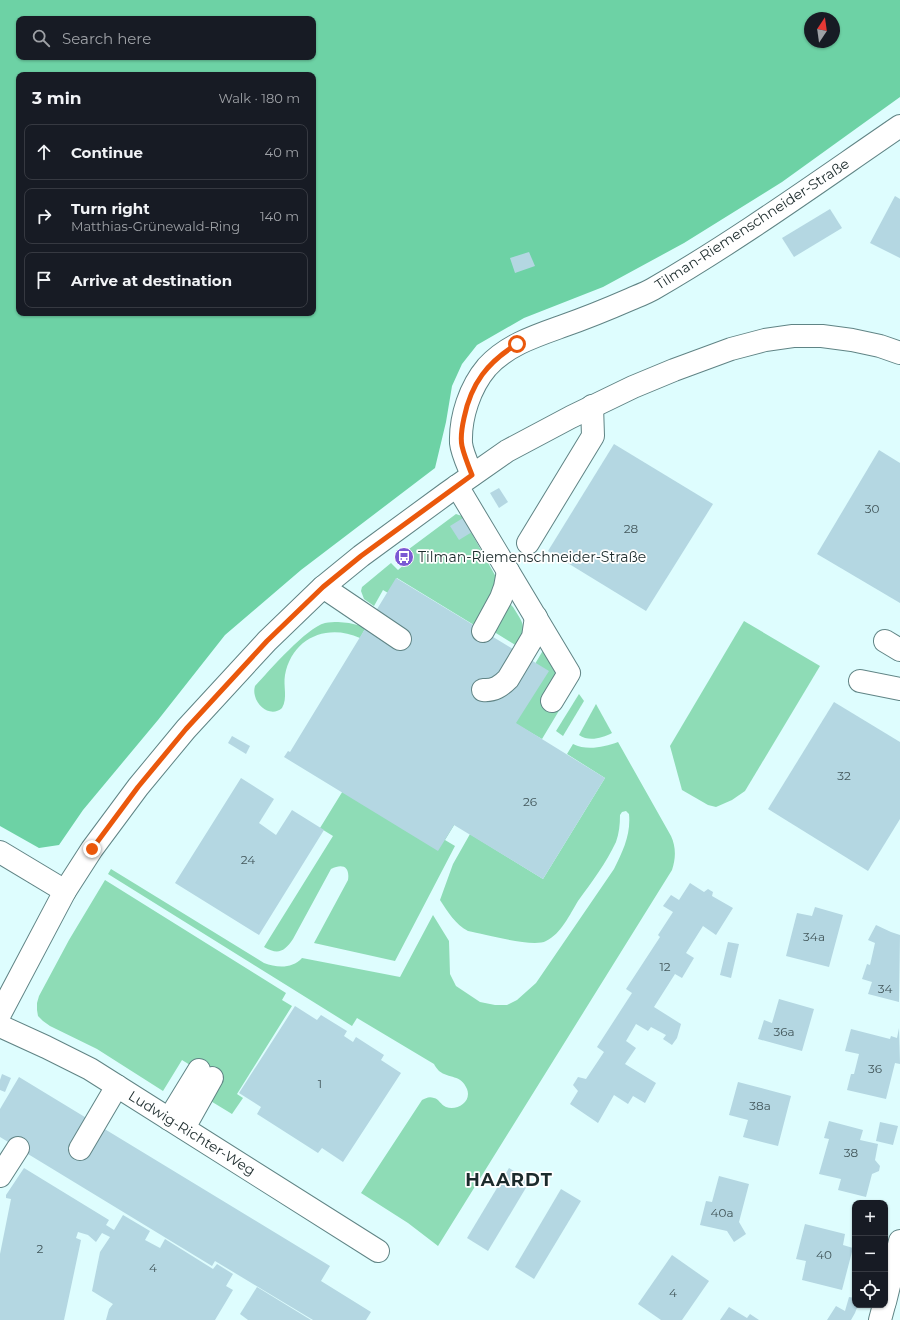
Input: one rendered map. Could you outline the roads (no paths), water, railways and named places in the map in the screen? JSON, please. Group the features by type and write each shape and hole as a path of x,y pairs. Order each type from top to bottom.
{"street":[{"name":"Tilman-Riemenschneider-Straße","path":"552,701 569,673 508,571 464,480 461,445 462,428 466,409 475,385 487,368 500,354 531,338 615,306 651,290 709,254 900,126"},
{"path":"0,1014 65,890 92,849 138,787 186,729 267,641 323,587 361,556 464,480 507,451 592,406 674,370 731,349 765,340 793,336 822,336 880,346 900,353"},
{"path":"528,543 593,436 592,406"},
{"path":"483,631 501,598 508,571"},
{"path":"323,587 400,639"},
{"path":"483,690 494,689 508,679 533,637 536,617"},
{"path":"860,681 900,689"},
{"path":"0,852 65,890"},
{"name":"Ludwig-Richter-Weg","path":"0,1026 90,1069 378,1251"},
{"path":"177,1124 206,1074"},
{"path":"80,1149 117,1086"},
{"path":"0,1176 18,1148"},
{"path":"888,1290 900,1242"},
{"path":"880,1320 883,1308"}],"place":[{"name":"Tilman-Riemenschneider-Straße","path":"404,557"}],"district":[{"name":"HAARDT","path":"509,1180"}]}
